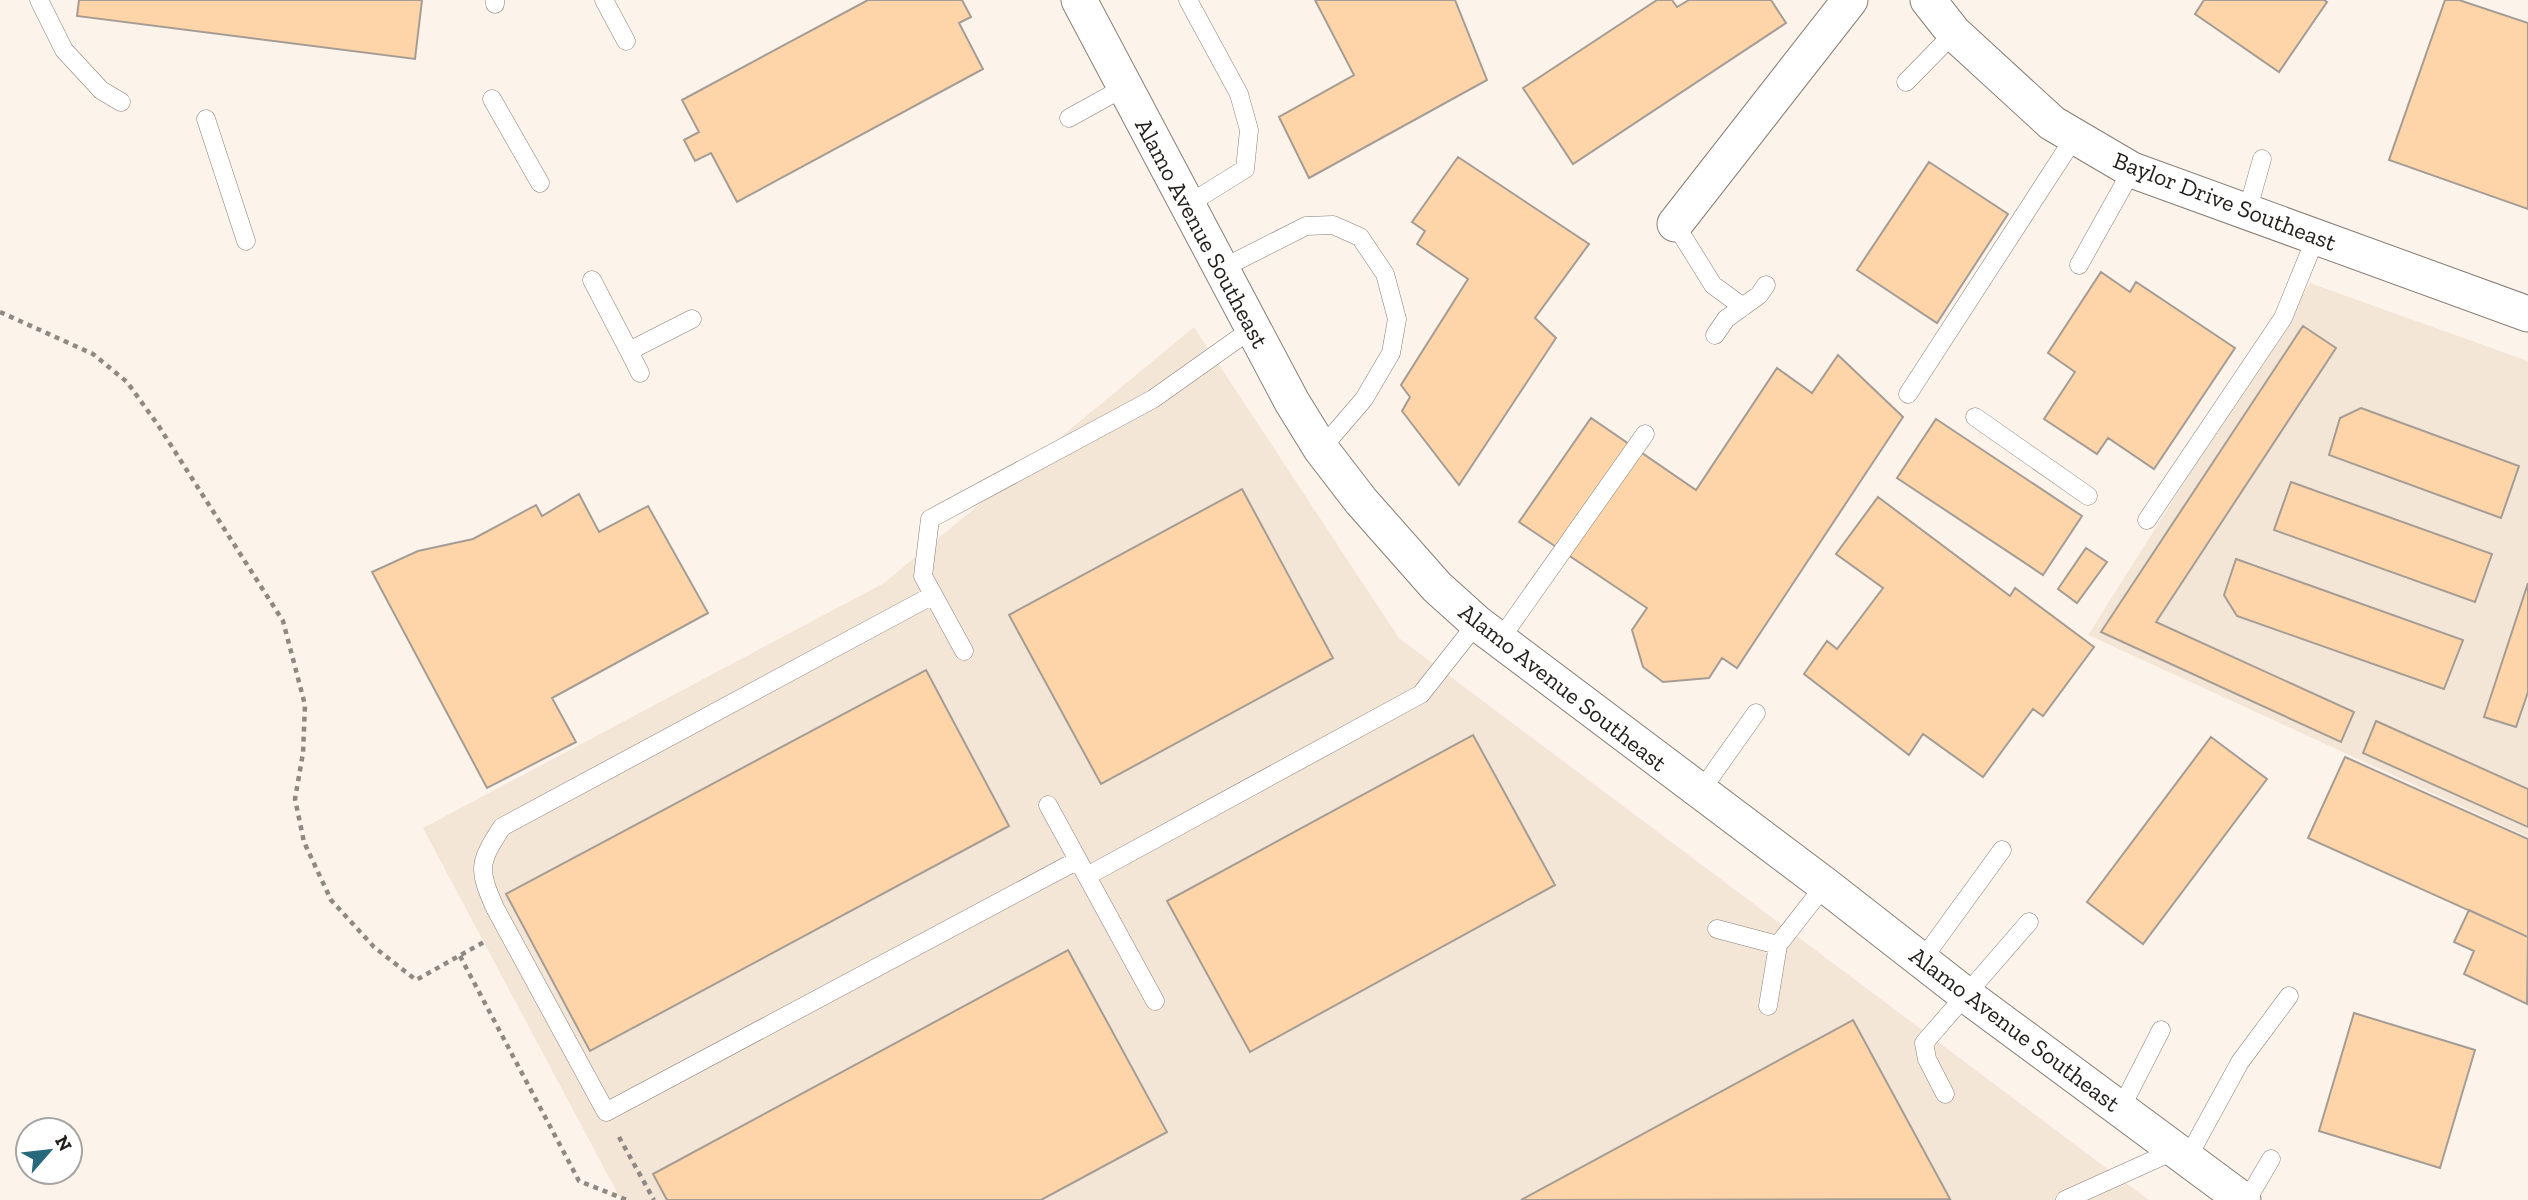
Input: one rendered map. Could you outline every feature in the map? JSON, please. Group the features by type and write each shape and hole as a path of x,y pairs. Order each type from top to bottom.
{"street":[{"path":"1675,224 1850,0"},
{"name":"Baylor Drive Southeast","path":"1928,0 1954,33 2052,123 2132,170 2528,314"},
{"name":"Alamo Avenue Southeast","path":"1082,1 1125,88 1292,402 1321,449 1361,501 1437,587 1488,632 1825,885 1966,995 2245,1200"}],"lane":[{"path":"39,0 64,50 101,90 121,102"},
{"path":"604,0 626,41"},
{"path":"1187,205 1245,169 1249,130 1238,94 1188,0"},
{"path":"1906,82 1954,33"},
{"path":"1069,118 1125,88"},
{"path":"492,99 540,183"},
{"path":"206,119 246,242"},
{"path":"1908,394 2074,138"},
{"path":"2247,212 2262,159"},
{"path":"2079,265 2132,170"},
{"path":"1675,224 1713,285 1743,307"},
{"path":"1222,269 1306,226 1333,225 1360,237 1385,274 1397,319 1391,353 1364,399 1321,449"},
{"path":"2147,520 2283,318 2316,237"},
{"path":"592,280 640,373"},
{"path":"1715,335 1726,319 1759,295 1766,285"},
{"path":"629,351 692,319"},
{"path":"964,651 923,576 930,519 1153,399 1253,328"},
{"path":"1975,417 2088,496"},
{"path":"933,594 502,827 485,853 482,878 507,930 606,1112 1421,694 1488,632 1645,434"},
{"path":"1700,792 1756,713"},
{"path":"1048,805 1155,1001"},
{"path":"1922,960 2002,850"},
{"path":"1768,1006 1778,944 1825,885"},
{"path":"1945,1094 1927,1059 1924,1043 2029,922"},
{"path":"1717,929 1778,944"},
{"path":"2065,1200 2183,1153 2240,1062 2289,996"},
{"path":"2121,1108 2161,1030"},
{"path":"2245,1200 2271,1159"}],"path":[{"path":"0,312 93,354 127,382 158,425 283,621 305,705 303,752 295,799 304,842 331,900 374,947 416,980 507,930"},
{"path":"460,956 579,1181 627,1200"},
{"path":"606,1112 654,1200"}],"shaded area":[{"path":"2310,283 2528,361 2528,837 2088,635"},
{"path":"1194,327 1399,638 2149,1200 621,1200 423,828 884,583"}],"building":[{"path":"79,0 422,0 415,59 77,16"},
{"path":"868,0 962,0 971,17 959,23 983,69 737,202 711,153 695,161 684,140 699,132 682,100"},
{"path":"1315,0 1455,0 1487,80 1309,178 1279,117 1354,75"},
{"path":"1657,0 1672,0 1677,7 1689,0 1771,0 1786,23 1573,164 1523,88"},
{"path":"2204,0 2327,2 2279,72 2195,14"},
{"path":"2445,0 2459,0 2528,23 2528,209 2389,160"},
{"path":"1458,157 1589,244 1535,318 1556,338 1459,485 1402,411 1410,397 1401,385 1468,279 1417,244 1425,231 1412,222"},
{"path":"1929,162 2008,214 1937,323 1857,270"},
{"path":"2101,272 2130,292 2136,282 2235,348 2154,469 2108,438 2097,454 2044,419 2075,372 2048,353"},
{"path":"2303,326 2336,348 2156,622 2354,712 2341,742 2101,632"},
{"path":"1838,355 1903,417 1737,668 1722,658 1709,678 1663,682 1643,667 1632,630 1647,608 1519,522 1591,418 1696,490 1777,368 1812,393"},
{"path":"2361,408 2519,466 2501,518 2329,455 2340,418"},
{"path":"1936,419 2082,516 2043,575 1897,478"},
{"path":"2291,482 2492,554 2475,602 2274,530"},
{"path":"1242,489 1333,658 1101,784 1009,615"},
{"path":"579,494 599,532 648,506 708,613 552,698 576,742 487,788 372,572 418,551 473,539 536,505 542,516"},
{"path":"1878,497 2010,596 2015,588 2094,647 2043,716 2033,709 1983,777 1923,734 1909,755 1804,674 1827,641 1837,649 1883,588 1836,554"},
{"path":"2086,548 2107,562 2077,603 2058,589"},
{"path":"2236,559 2463,640 2444,689 2237,616 2224,595"},
{"path":"2528,583 2528,692 2516,727 2484,717"},
{"path":"926,670 1009,826 590,1051 506,894"},
{"path":"2376,721 2528,789 2528,827 2363,753"},
{"path":"1473,735 1555,885 1250,1052 1167,901"},
{"path":"2211,737 2267,779 2143,944 2087,902"},
{"path":"2345,757 2528,839 2528,937 2308,838"},
{"path":"2469,910 2528,937 2527,1004 2464,974 2474,951 2454,942"},
{"path":"1068,950 1167,1132 1041,1200 667,1200 653,1174"},
{"path":"2354,1013 2475,1050 2440,1168 2319,1131"},
{"path":"1853,1020 1950,1199 1521,1200"}]}
